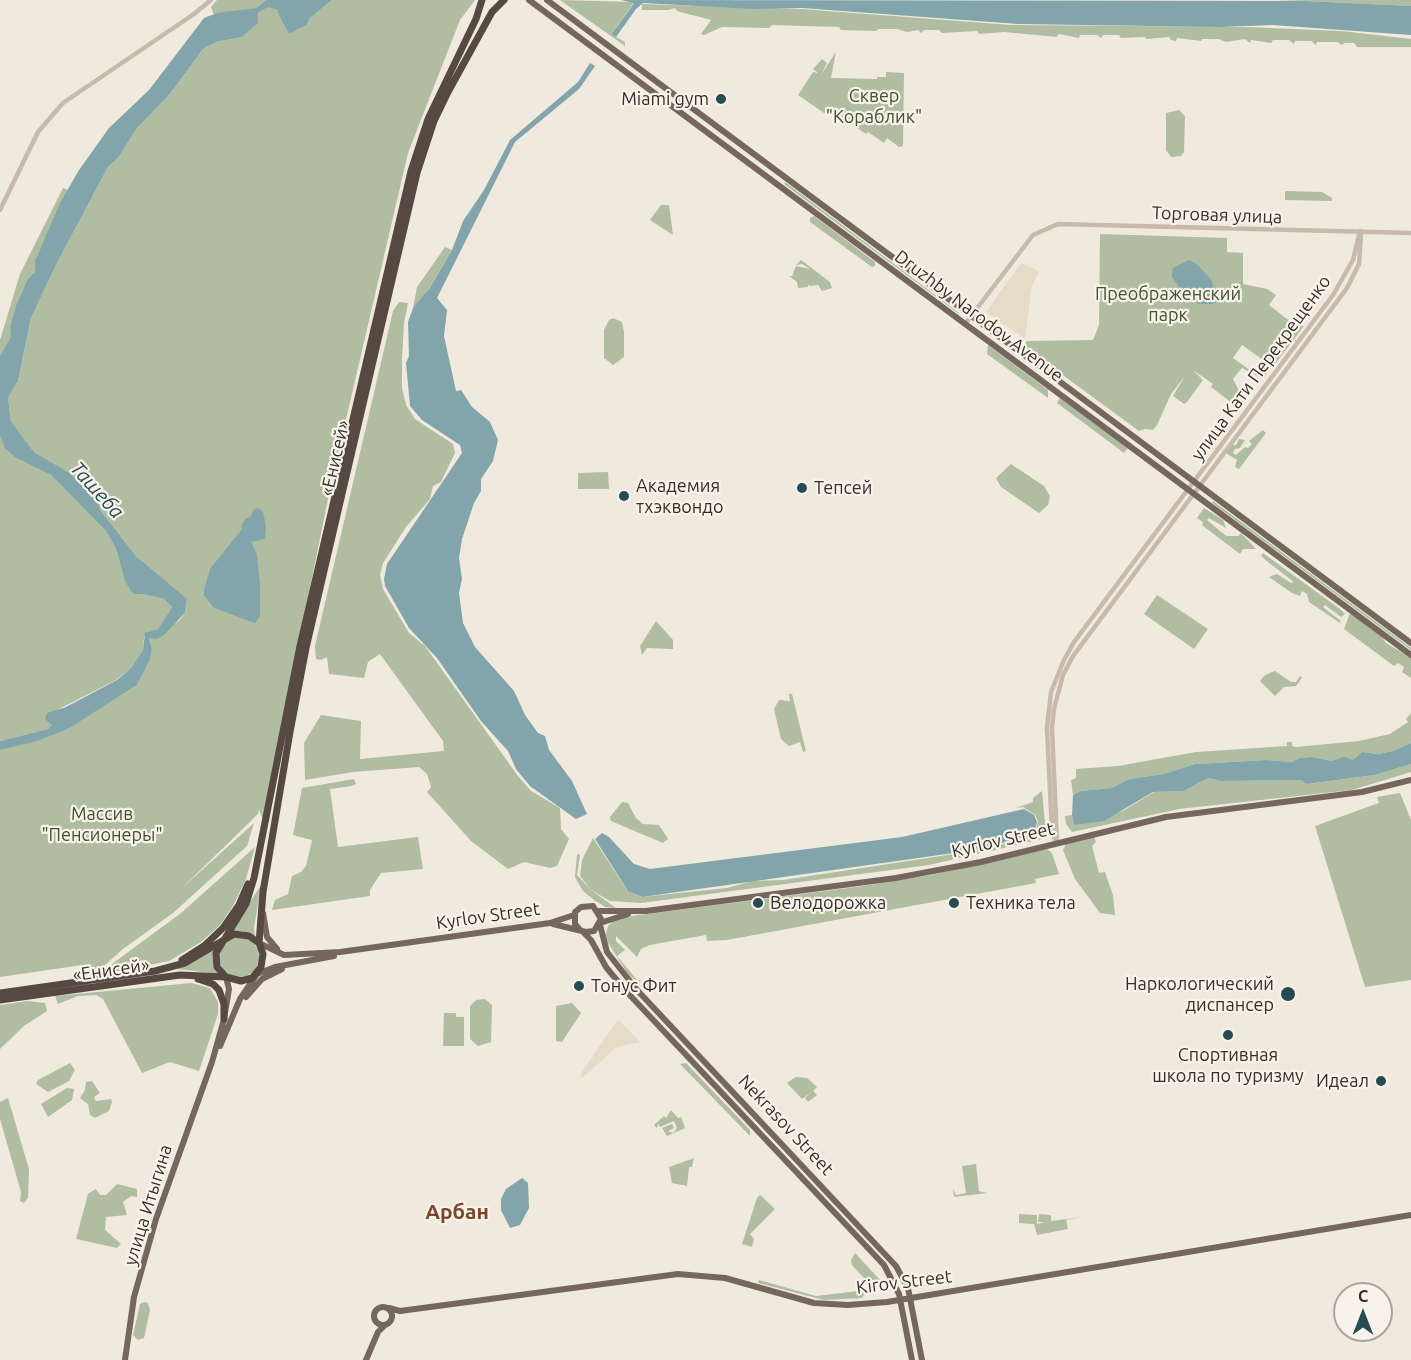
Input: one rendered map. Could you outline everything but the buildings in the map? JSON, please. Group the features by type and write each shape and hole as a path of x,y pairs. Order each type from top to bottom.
{"highway":[{"name":"«Енисей»","path":"222,940 246,904 263,840 300,646 411,171 428,118 482,0"},
{"name":"«Енисей»","path":"0,1000 180,975 226,977 241,981 257,974 263,960 259,944 262,900 306,648 417,172 434,121 448,92 492,12 504,0"},
{"path":"155,971 184,958 223,928 243,898 263,840"},
{"path":"155,971 185,963 234,934 244,934 259,944"},
{"path":"222,940 216,960 226,977"},
{"name":"«Енисей»","path":"0,993 155,971"},
{"path":"180,975 213,984 222,996 227,1020"}],"main road":[{"name":"Druzhby Narodov Avenue","path":"529,0 1411,655"},
{"name":"Druzhby Narodov Avenue","path":"547,0 1411,643"},
{"path":"777,184 783,175"},
{"name":"Kyrlov Street","path":"598,910 646,910 906,876 1166,817 1362,792 1411,780"},
{"path":"262,900 265,929 272,945 280,951 308,957"},
{"path":"581,931 574,924 574,915 585,905 598,910 600,924"},
{"path":"549,923 581,931 594,931 600,924 611,918 646,910"},
{"name":"Kyrlov Street","path":"308,957 549,923 574,915"},
{"name":"Nekrasov Street","path":"600,924 604,946 620,970 882,1249 902,1275 911,1298 922,1360"},
{"name":"Nekrasov Street","path":"581,931 591,940 606,967 624,989 884,1264 895,1281 901,1300 912,1360"},
{"path":"259,944 284,955 308,957"},
{"path":"257,974 308,957"},
{"path":"227,1020 262,979 308,957"},
{"name":"улица Итыгина","path":"125,1360 134,1298 156,1219 227,1020 257,974"},
{"name":"улица Итыгина","path":"226,977 229,989 227,1020"},
{"name":"Kirov Street","path":"400,1311 662,1274 718,1277 814,1303 848,1305 901,1300 1411,1215"},
{"path":"378,1332 374,1317 376,1310 382,1306 400,1311"},
{"path":"389,1308 393,1317"},
{"path":"366,1360 378,1332 400,1311"},
{"path":"377,1323 385,1325"}],"street":[{"path":"0,210 23,160 48,119 63,103 211,0"},
{"name":"Торговая улица","path":"965,324 1028,242 1039,231 1058,224 1411,233"},
{"name":"улица Кати Перекрещенко","path":"1056,843 1052,831 1047,728 1049,704 1056,675 1074,642 1188,490 1197,484 1351,282 1361,255 1360,231"},
{"name":"улица Кати Перекрещенко","path":"1056,843 1052,728 1054,709 1063,675 1073,656 1194,495 1197,484 1333,296 1353,260 1360,231"}],"green space":[{"path":"217,0 267,0 268,2 256,8 214,15 211,7"},
{"name":"Массив \"Пенсионеры\"","path":"332,0 475,0 460,20 408,153 331,484 263,820 259,810 258,814 181,889 254,823 247,846 173,913 123,949 95,974 87,977 79,971 82,965 0,977 0,750 70,728 137,685 150,660 152,649 149,638 179,621 185,613 187,600 136,556 101,511 95,498 70,473 34,452 11,421 8,398 18,381 31,318 58,261 108,167 118,158 137,128 170,94 203,49 216,42 242,37 257,23 257,12 268,6 279,10 279,16 289,34 307,25 310,18"},
{"path":"560,0 634,2 616,28 616,37 625,42 625,46"},
{"path":"1275,0 1411,0 1411,6 1306,1"},
{"path":"642,4 801,9 1011,25 1247,27 1341,31 1411,39 1411,47 1357,47 1354,43 1342,45 1337,42 1317,42 1316,45 1311,41 1295,41 1294,44 1289,40 1273,40 1271,43 1251,40 1250,43 1245,39 1226,42 1219,39 1202,39 1201,41 1177,38 1176,41 1169,37 1121,38 1119,35 1103,35 1101,38 1097,35 1080,35 1079,38 1059,34 1057,37 1004,32 979,34 977,31 942,33 939,30 924,30 921,33 918,30 907,32 897,29 841,30 839,27 772,25 769,28 722,27 704,35 701,34 711,20 677,11 675,8 642,10"},
{"name":"Сквер \"Кораблик\"","path":"836,52 831,78 877,79 877,77 886,77 886,72 904,73 903,146 899,147 887,138 884,143 868,132 866,134 833,111 824,113 798,95 813,72 818,73 813,69 822,59 827,63 821,75"},
{"path":"1179,110 1185,116 1184,152 1181,156 1171,157 1166,150 1166,113"},
{"path":"785,182 959,313 959,314 784,184"},
{"path":"63,188 68,190 37,256 35,272 22,293 10,327 12,337 0,356 0,340 20,274"},
{"path":"1285,191 1322,192 1332,198 1332,201 1285,200"},
{"path":"661,205 669,205 673,235 650,220"},
{"path":"814,216 875,262 875,266 872,267 810,222 810,218"},
{"name":"Преображенский парк","path":"1100,234 1227,238 1227,252 1243,253 1243,284 1267,289 1276,295 1269,305 1291,322 1304,326 1273,367 1242,345 1233,358 1257,375 1264,369 1268,372 1264,378 1257,376 1242,368 1233,379 1245,403 1240,409 1211,387 1213,384 1193,370 1203,380 1187,402 1184,404 1173,396 1185,376 1171,394 1153,430 1139,431 1026,348 1026,341 1093,340 1099,325"},
{"path":"445,247 452,250 425,295 413,308 417,287"},
{"path":"801,260 830,282 832,288 822,291 818,285 809,286 808,284 808,287 798,288 797,282 789,276 792,276 796,266 810,269 802,264 796,265"},
{"path":"399,302 408,303 404,323 402,360 402,388 406,405 415,419 453,444 455,453 441,482 433,486 430,499 406,527 383,563 380,575 383,589 409,633 425,646 518,776 531,791 560,808 561,829 569,839 557,866 550,868 524,862 508,869 471,841 427,792 431,787 427,774 419,767 353,772 305,780 304,743 321,715 361,721 360,759 444,751 443,741 380,654 368,662 364,678 329,674 327,657 321,660 316,659 315,646 393,311"},
{"path":"613,318 622,322 624,357 613,365 604,358 604,330 609,320"},
{"path":"988,345 1048,390 1048,398 987,354"},
{"path":"1060,398 1128,448 1124,453 1057,403"},
{"path":"1263,430 1266,433 1239,469 1235,467 1237,460 1226,453 1231,445 1236,445 1239,439 1245,440 1240,448 1235,449 1233,453 1236,455 1245,447 1248,448 1252,444 1249,441"},
{"path":"0,436 16,458 51,475 106,531 117,551 133,594 164,599 172,607 158,629 144,637 143,650 131,668 116,680 51,713 52,726 48,729 0,741"},
{"path":"1011,464 1044,486 1050,496 1048,505 1039,513 1001,487 996,478"},
{"path":"608,472 609,489 578,489 578,473"},
{"path":"1213,501 1411,648 1411,650 1212,503"},
{"path":"1204,508 1223,520 1226,528 1209,518 1207,520 1221,532 1227,536 1238,536 1241,533 1256,549 1243,549 1240,554 1202,525 1203,522 1197,518"},
{"path":"1263,553 1340,609 1345,614 1341,617 1325,605 1323,607 1341,621 1340,623 1309,602 1307,594 1302,591 1300,596 1292,593 1269,577 1277,574 1291,583 1294,582 1261,556"},
{"path":"1157,595 1208,629 1194,649 1144,614"},
{"path":"1350,613 1382,637 1386,643 1411,658 1411,678 1402,672 1404,667 1398,663 1394,666 1344,629"},
{"path":"656,621 673,640 673,649 647,648 642,655 640,646"},
{"path":"1275,671 1291,682 1296,682 1300,676 1302,678 1296,686 1284,687 1275,696 1260,681 1265,675"},
{"path":"789,694 792,694 806,751 803,752 800,742 789,746 781,739 774,709 779,700 790,701"},
{"path":"1411,713 1411,743 1393,751 1378,754 1362,752 1353,760 1332,761 1312,757 1299,758 1292,762 1267,760 1195,764 1164,774 1129,779 1112,788 1081,791 1073,795 1071,780 1076,778 1076,769 1118,766 1196,752 1287,746 1287,742 1292,742 1292,746 1296,747 1359,741 1390,734 1408,722 1406,719"},
{"path":"1411,764 1411,772 1352,790 1179,809 1072,832 1066,824 1065,816 1072,815 1074,825 1123,811 1154,792 1184,791 1208,778 1221,781 1301,780 1308,784 1375,775"},
{"path":"354,779 356,784 352,786 330,789 338,847 418,837 423,869 381,873 370,890 370,896 272,910 275,900 288,894 292,876 301,872 306,866 312,840 293,835 302,788"},
{"path":"1042,791 1046,835 1042,839 929,865 641,903 610,901 591,890 580,876 582,860 593,838 627,890 641,897 727,888 752,881 783,880 987,849 1018,839 1029,839 1035,833 1038,821 1035,815 1023,807 1016,808 1033,802 1033,798"},
{"path":"1400,793 1411,820 1411,980 1365,987 1315,826 1379,803 1377,797"},
{"path":"622,802 628,803 636,818 643,824 659,825 668,839 663,843 611,821 610,817"},
{"path":"1094,837 1096,842 1092,846 1099,873 1105,872 1113,895 1115,915 1100,913 1075,879 1063,850 1066,844"},
{"path":"255,847 246,879 233,906 220,925 201,942 169,961 114,972 109,970 112,964 181,913"},
{"path":"1046,848 1052,853 1059,874 1035,879 1036,883 727,940 707,941 706,935 650,945 641,949 637,957 616,936 616,941 625,950 617,956 637,980 641,980 639,983 628,974 605,938 608,926 616,918 931,875"},
{"path":"577,854 580,855 577,875 591,890 616,908 605,907 583,891 575,877"},
{"path":"261,885 254,928 255,937 242,931 230,933"},
{"path":"239,937 247,938 253,943 258,949 258,965 253,971 247,976 239,977 231,976 225,971 220,965 219,957 220,949 225,943 231,938"},
{"path":"215,947 219,974 177,969 191,963"},
{"path":"191,983 210,988 218,1002 218,1014 199,1071 170,1062 142,1073 103,999 96,995 78,996 58,1004 55,996"},
{"path":"485,999 492,1005 491,1042 478,1046 470,1039 470,1006 476,1000"},
{"path":"28,1001 45,1003 47,1011 24,1026 0,1049 0,1005"},
{"path":"572,1003 581,1013 562,1042 556,1041 556,1006"},
{"path":"444,1013 456,1013 456,1017 464,1017 464,1046 443,1046"},
{"path":"70,1063 75,1070 69,1081 48,1092 36,1084 38,1080"},
{"path":"686,1063 750,1130 750,1136 680,1064"},
{"path":"796,1077 807,1078 817,1087 813,1091 817,1095 808,1102 805,1098 812,1092 802,1099 787,1083"},
{"path":"92,1081 100,1093 94,1097 96,1101 111,1099 112,1102 109,1111 95,1118 90,1115 88,1104 80,1098 85,1090 86,1082"},
{"path":"67,1088 74,1089 72,1100 48,1117 41,1104"},
{"path":"8,1098 29,1169 28,1198 24,1203 20,1201 21,1192 0,1119 0,1102"},
{"path":"671,1110 678,1118 681,1117 685,1128 667,1136 662,1128 672,1124 674,1128 668,1131 673,1133 677,1128 674,1121 660,1127 658,1124 657,1128 654,1125 664,1116 666,1118"},
{"path":"694,1158 692,1167 689,1167 687,1186 672,1183 669,1167"},
{"path":"976,1164 979,1191 987,1193 954,1197 953,1189 956,1195 966,1193 962,1166"},
{"path":"117,1184 137,1189 137,1197 131,1196 123,1202 127,1215 106,1217 105,1230 121,1244 117,1248 76,1239 88,1194 96,1189 100,1195 106,1195"},
{"path":"760,1195 775,1209 750,1234 754,1239 752,1247 742,1244"},
{"path":"1019,1214 1037,1215 1037,1224 1045,1222 1038,1222 1039,1214 1051,1215 1051,1221 1084,1217 1066,1220 1068,1229 1037,1235 1034,1224 1019,1223"},
{"path":"855,1253 880,1280 876,1286 871,1287 870,1280 865,1279 852,1265 851,1260"},
{"path":"759,1280 816,1296 867,1290 862,1298 824,1300 758,1283"},
{"path":"148,1303 150,1310 144,1338 138,1340 133,1335 140,1304"}],"shaded area":[{"path":"1021,263 1039,271 1032,286 1025,339 986,312"},
{"path":"618,1019 640,1042 617,1047 582,1078 580,1076 583,1070"}],"water":[{"name":"Ташеба","path":"267,0 332,0 310,18 307,25 289,34 278,10 268,7 258,12 258,23 242,37 216,42 203,49 170,94 137,128 118,158 108,167 58,261 31,318 18,381 8,398 11,421 34,452 70,473 96,499 101,511 136,556 187,599 185,613 164,635 157,639 149,638 152,649 150,660 137,685 70,728 37,741 0,750 0,741 48,729 52,725 45,719 47,713 66,707 117,680 131,668 143,650 145,633 158,629 172,607 164,599 133,594 125,581 117,551 106,531 51,475 16,458 5,448 0,436 0,356 11,337 10,327 16,306 28,279 35,272 35,261 60,203 79,170 109,128 149,90 204,18 217,13 256,8"},
{"path":"621,0 1306,1 1411,6 1411,35 1273,25 1219,27 1018,24 802,8 754,9 643,3 616,37 612,34 634,3"},
{"path":"590,63 595,66 579,89 515,142 437,298 447,310 444,336 456,391 461,390 472,407 490,422 498,440 493,461 481,479 481,491 474,503 462,539 459,558 462,579 459,593 463,623 475,647 514,691 525,715 538,733 545,736 549,750 572,781 587,814 576,819 530,786 516,769 508,751 481,721 437,658 409,628 385,586 384,579 387,564 462,453 460,445 422,420 410,406 406,363 409,356 408,322 413,308 429,289 452,250 463,221 484,190 510,140 578,82"},
{"path":"1189,260 1198,265 1212,281 1217,300 1214,304 1199,304 1186,297 1172,277 1173,268"},
{"path":"258,508 263,512 266,526 265,539 251,542 257,555 260,584 260,616 255,623 214,608 204,595 204,590 210,569 242,529 241,526 246,518"},
{"path":"1411,743 1411,764 1375,775 1307,784 1301,780 1221,781 1208,778 1184,791 1153,792 1104,821 1074,825 1073,795 1081,791 1112,788 1129,779 1164,774 1195,764 1267,760 1292,762 1299,758 1312,757 1332,761 1344,757 1353,760 1362,752 1378,754 1393,751"},
{"path":"1024,809 1034,815 1037,822 1034,833 1028,838 1016,838 989,848 642,897 628,891 595,839 602,833 609,837 634,864 650,869 902,837"},
{"path":"522,1178 528,1183 529,1208 520,1225 510,1228 501,1210 501,1199 506,1189"}],"waterway":[{"name":"Ташеба","path":"139,577 169,593"}],"place":[{"name":"Miami gym","path":"721,99"},
{"name":"Тепсей","path":"802,488"},
{"name":"Академия тхэквондо","path":"624,496"},
{"name":"Велодорожка","path":"758,903"},
{"name":"Техника тела","path":"954,903"},
{"name":"Тонус Фит","path":"579,986"},
{"name":"Наркологический диспансер","path":"1288,994"},
{"name":"Спортивная школа по туризму","path":"1228,1035"},
{"name":"Идеал","path":"1381,1081"}],"district":[{"name":"Арбан","path":"457,1212"}]}
